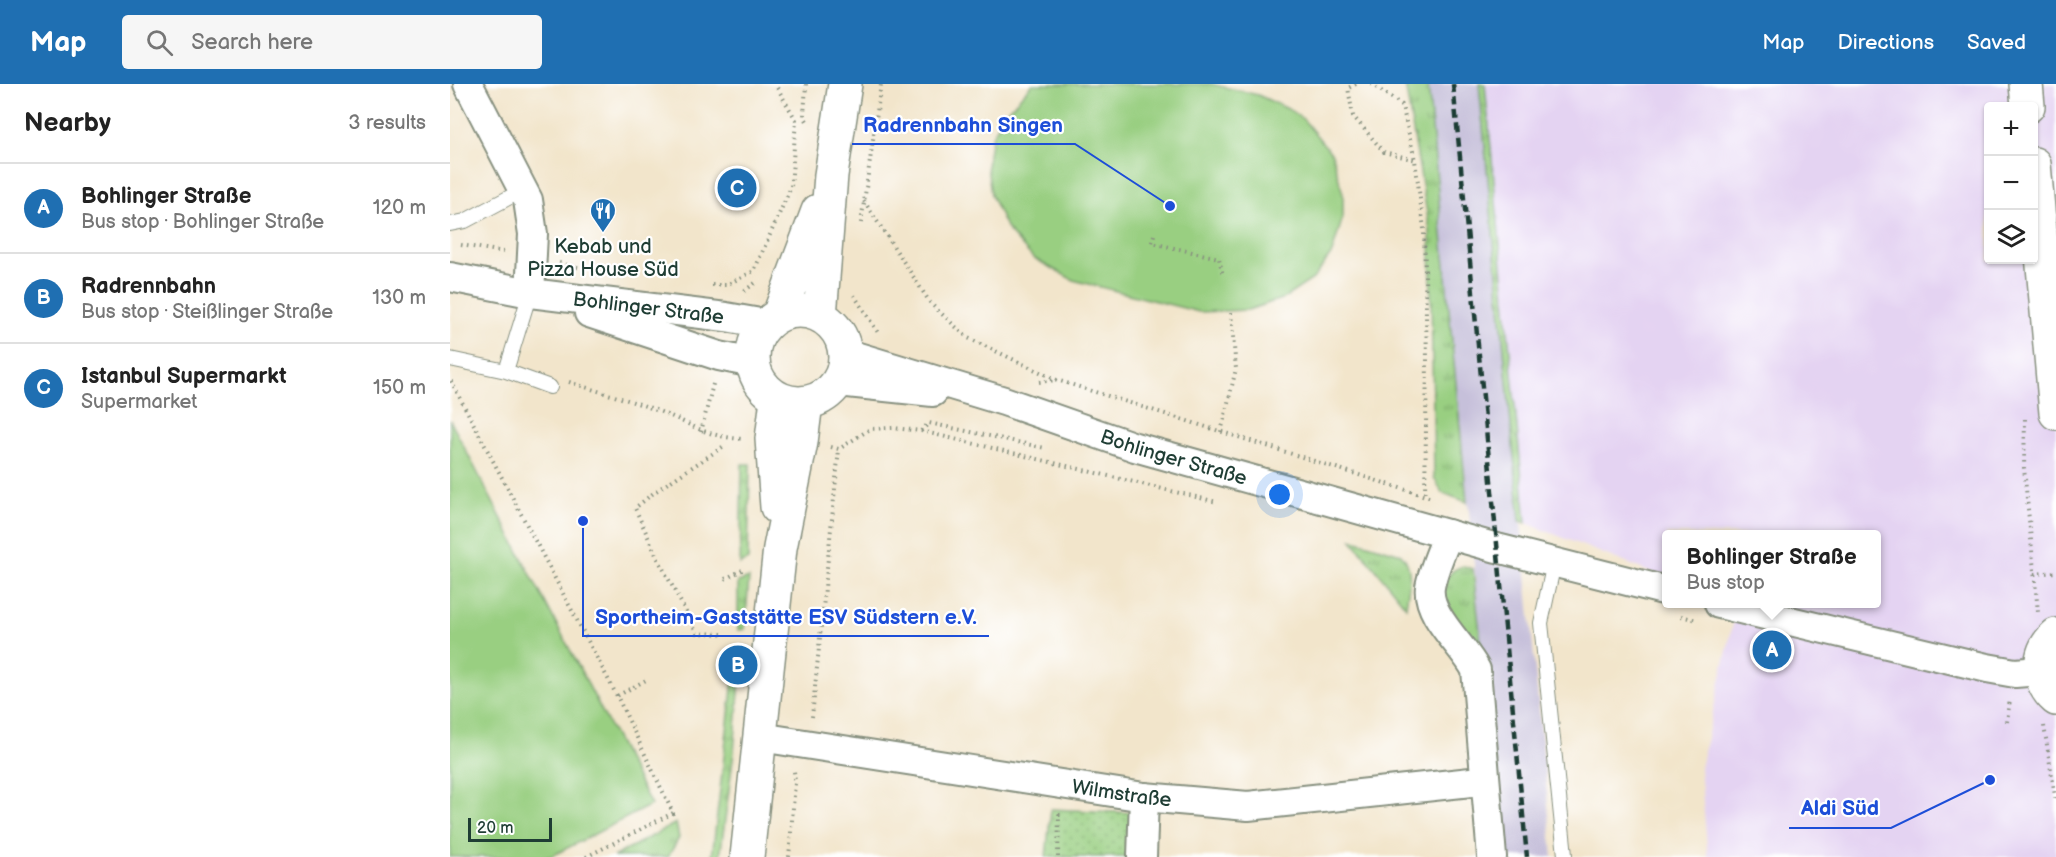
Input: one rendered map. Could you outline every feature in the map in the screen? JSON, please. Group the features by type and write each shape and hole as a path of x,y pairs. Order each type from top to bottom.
{"street":[{"path":"468,84 528,200 533,234 530,293"},
{"path":"820,316 831,175 845,84"},
{"path":"2026,84 2028,102"},
{"path":"773,320 793,311 807,312 820,316 837,331 843,341 842,367 825,396 792,401 761,384 753,363 755,342 773,320 831,175"},
{"path":"2038,203 2054,360 2056,413"},
{"name":"Bohlinger Straße","path":"450,278 530,293 726,317 773,320"},
{"name":"Bohlinger Straße","path":"530,293 719,356 753,363"},
{"name":"Bohlinger Straße","path":"842,367 1004,401 1135,447 1448,534 1662,590"},
{"path":"747,857 780,548 801,442 792,401"},
{"path":"1448,534 1430,587 1430,599 1435,612 1470,658 1476,670 1492,857"},
{"path":"1740,608 2015,674 2040,671"},
{"path":"2047,626 2040,671 2050,712"},
{"name":"Wilmstraße","path":"760,737 1144,797 1248,806 1485,782"},
{"path":"1142,857 1144,797"}],"lane":[{"path":"450,224 465,221 523,190"},
{"path":"506,371 530,293"},
{"path":"450,359 506,371 550,387"},
{"path":"1554,562 1541,623 1565,855"}],"path":[{"path":"705,284 726,285 754,271 791,187 796,120 775,84"},
{"path":"806,84 804,116 808,123"},
{"path":"859,234 881,84"},
{"path":"1356,84 1347,88 1353,116 1384,152 1415,160"},
{"path":"1371,84 1402,105 1415,160 1425,229 1425,495 1417,525"},
{"path":"864,201 931,304 968,338 1057,380 1425,495"},
{"path":"1154,235 1152,243 1219,258 1223,276"},
{"path":"460,244 597,271"},
{"path":"740,293 759,281 764,273"},
{"path":"851,290 876,330"},
{"path":"1221,432 1236,369 1231,313"},
{"path":"450,378 617,696 673,813 586,857"},
{"path":"661,412 701,432 723,438"},
{"path":"821,446 839,449 870,429 893,428 921,431 1224,504"},
{"path":"722,634 697,633 657,557 635,508 656,491 724,446"},
{"path":"789,857 795,783 792,742 812,722 839,449"},
{"path":"2047,626 2034,574 2056,572"},
{"path":"617,696 646,680"},
{"path":"2007,722 2010,698"},
{"path":"2050,712 2056,800"},
{"path":"1056,783 1070,804 1068,814 1059,815 1058,857"}],"shaded area":[{"path":"1428,84 1479,84 1553,857 1502,857"},
{"path":"1485,84 2056,84 2056,857 1708,857 1700,768 1737,608 1881,608 1881,530 1662,530 1662,577 1526,523"}],"green space":[{"path":"1032,84 1211,84 1258,95 1288,109 1303,119 1332,154 1343,194 1343,217 1332,253 1313,279 1284,298 1248,310 1199,312 1073,280 1033,258 1007,229 991,195 987,166 992,136 1005,114"},
{"path":"1405,84 1428,84 1467,502 1442,493 1434,477 1430,231"},
{"path":"1479,84 1485,84 1526,523 1520,521"},
{"path":"450,420 651,805 550,857 450,857"},
{"path":"742,464 750,464 748,560 740,564"},
{"path":"1351,539 1401,554 1409,572 1406,607"},
{"path":"1464,566 1473,569 1482,652 1447,606 1442,594 1446,580 1451,573"},
{"path":"749,578 745,629 738,630 738,582"},
{"path":"733,680 740,680 734,752 720,857 712,857"},
{"path":"1051,809 1138,813 1136,857 1046,857"},
{"path":"676,823 679,838 668,857 613,857"}],"railway":[{"path":"1453,84 1527,857"}],"place":[{"name":"Istanbul Supermarkt","path":"737,188"},
{"name":"Radrennbahn Singen","path":"1170,206"},
{"name":"Kebab und Pizza House Süd","path":"603,234"},
{"name":"Sportheim-Gaststätte ESV Südstern e.V.","path":"583,521"},
{"name":"Bohlinger Straße","path":"1772,650"},
{"name":"Radrennbahn","path":"738,665"},
{"name":"Aldi Süd","path":"1990,780"}]}
